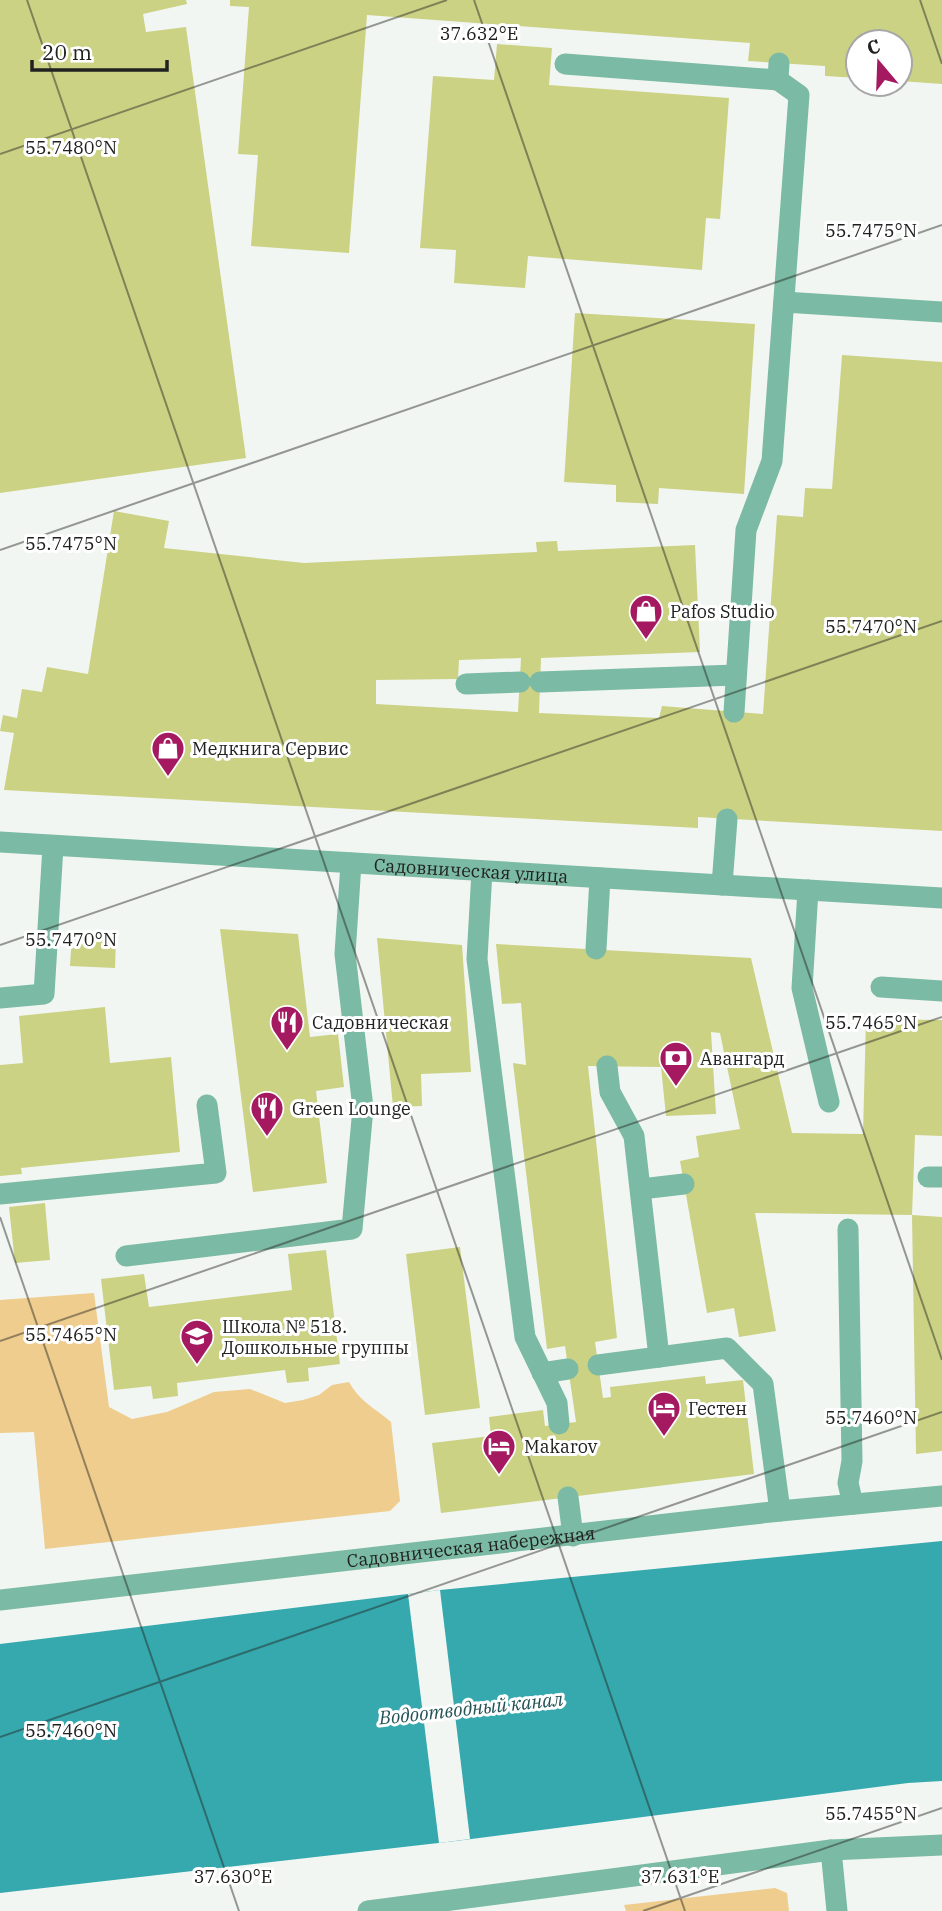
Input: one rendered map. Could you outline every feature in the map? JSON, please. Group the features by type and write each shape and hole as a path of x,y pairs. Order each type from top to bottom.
{"street":[{"path":"565,64 779,71 799,95 772,461 746,530 734,712"},
{"path":"784,302 942,313"},
{"path":"466,684 736,675"},
{"path":"722,885 727,819"},
{"name":"Садовническая улица","path":"0,842 942,898"},
{"path":"0,998 44,994 53,846"},
{"path":"126,1256 352,1229 363,1108 345,954 351,863"},
{"path":"482,871 477,959 525,1337 557,1403 559,1424"},
{"path":"596,949 600,878"},
{"path":"808,890 802,988 829,1102"},
{"path":"881,987 942,990"},
{"path":"607,1066 610,1092 635,1136 659,1357"},
{"path":"0,1194 216,1173 207,1105"},
{"path":"640,1189 684,1184"},
{"path":"848,1228 852,1461 848,1483 853,1504"},
{"path":"598,1364 727,1348 763,1384 780,1511"},
{"path":"542,1373 568,1369"},
{"name":"Садовническая набережная","path":"0,1600 780,1511 942,1496"},
{"path":"568,1497 573,1536"},
{"path":"368,1911 400,1909 831,1850 942,1845"},
{"path":"831,1850 837,1911"}],"shaded area":[{"path":"94,1293 109,1407 132,1419 167,1412 214,1392 250,1389 285,1403 319,1395 332,1385 349,1382 362,1399 391,1422 400,1501 390,1511 45,1549 34,1432 0,1433 0,1300"},
{"path":"775,1888 787,1893 789,1911 626,1911 624,1905"}],"water":[{"name":"Водоотводный канал","path":"942,1541 942,1781 908,1783 456,1841 0,1893 0,1644 440,1590"}],"pier":[{"path":"440,1590 470,1839 439,1843 408,1594"}],"building":[{"path":"0,0 186,0 187,4 143,14 146,32 186,27 246,458 0,493"},
{"path":"230,0 942,0 942,84 914,82 914,28 844,28 844,77 825,76 825,66 748,61 750,43 367,15 349,253 251,246 258,155 238,154 249,7 230,6"},
{"path":"497,44 552,48 549,85 729,98 720,219 706,218 702,270 528,256 525,288 454,283 456,250 420,248 433,76 494,80"},
{"path":"575,313 755,324 744,494 659,488 658,504 616,502 616,485 564,482"},
{"path":"842,355 942,362 942,831 698,817 698,828 4,790 14,733 0,731 3,715 17,718 22,689 42,692 47,667 88,674 114,511 169,521 164,548 304,563 537,552 536,542 557,541 558,551 695,545 700,652 541,658 539,713 659,718 662,706 763,714 777,515 803,517 805,488 832,489","holes":["521,658 518,712 376,704 376,680 458,679 459,660"]},
{"name":"Садовническая","path":"220,929 298,934 310,1037 338,1034 344,1087 316,1091 327,1183 253,1192"},
{"path":"72,935 116,937 115,968 70,966"},
{"path":"377,938 462,945 471,1072 421,1074 422,1106 393,1107"},
{"path":"496,944 751,958 792,1133 863,1134 866,1019 942,1020 942,1136 915,1135 912,1215 755,1213 776,1331 739,1337 734,1308 707,1313 680,1161 699,1157 696,1136 740,1129 720,1033 711,1032 716,1114 666,1116 661,1067 588,1066 617,1338 595,1342 603,1398 611,1397 610,1387 705,1376 706,1384 743,1380 754,1474 441,1513 432,1443 491,1436 489,1417 543,1410 545,1426 576,1422 565,1346 547,1349 513,1063 526,1065 521,1003 502,1004"},
{"path":"105,1007 110,1063 171,1057 180,1152 21,1168 22,1174 0,1176 0,1065 23,1063 19,1016"},
{"path":"45,1203 50,1260 15,1263 9,1207"},
{"path":"912,1215 942,1217 942,1451 916,1454"},
{"path":"460,1247 480,1408 425,1415 406,1254"},
{"path":"326,1250 340,1364 308,1368 309,1381 287,1383 285,1370 177,1383 178,1396 153,1399 151,1386 114,1390 101,1279 144,1274 149,1307 292,1290 288,1254"}],"place":[{"name":"Pafos Studio","path":"646,641"},
{"name":"Медкнига Сервис","path":"168,778"},
{"name":"Садовническая","path":"287,1052"},
{"name":"Авангард","path":"676,1088"},
{"name":"Green Lounge","path":"267,1138"},
{"name":"Школа № 518. Дошкольные группы","path":"197,1366"},
{"name":"Гестен","path":"664,1438"},
{"name":"Makarov","path":"499,1476"}]}
